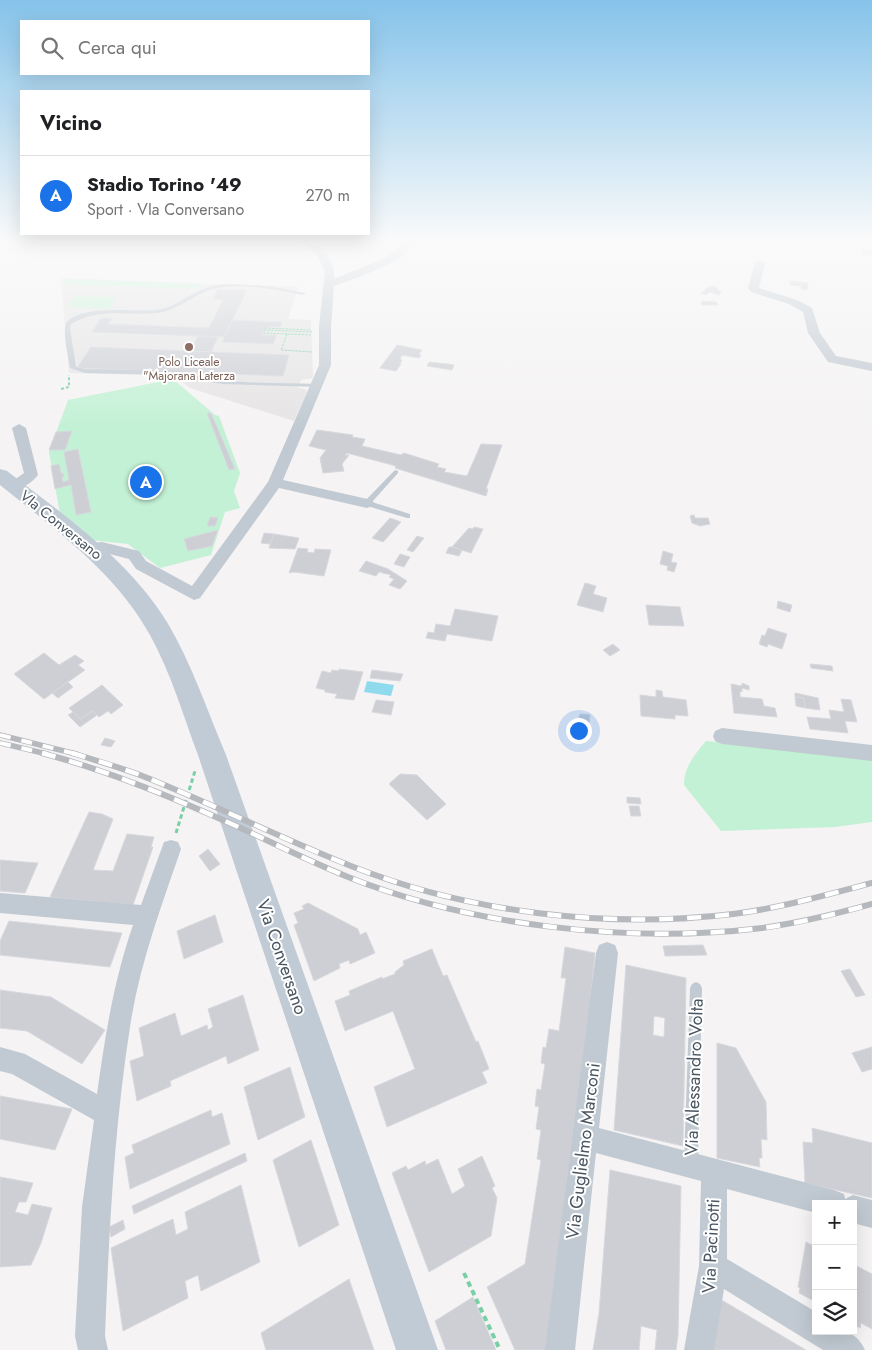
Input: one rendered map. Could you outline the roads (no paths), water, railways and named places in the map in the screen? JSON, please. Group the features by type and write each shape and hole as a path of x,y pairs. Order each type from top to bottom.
{"main road":[{"name":"VIa Conversano","path":"7,480 89,548 120,577"},
{"name":"Via Conversano","path":"120,577 159,629 176,662 188,698 212,755 417,1350"}],"street":[{"path":"89,548 102,547 134,555 141,564 194,594 275,483 318,386 325,365 327,302"},
{"path":"793,302 808,310 814,333 832,359 872,367"},
{"path":"7,480 31,475 19,428"},
{"path":"275,483 367,503"},
{"path":"722,736 872,753"},
{"path":"93,1350 90,1336 96,1207 118,1026 136,949 171,849"},
{"path":"0,903 148,916"},
{"name":"Via Guglielmo Marconi","path":"560,1350 607,953"},
{"path":"0,1059 16,1063 107,1112"},
{"name":"Via Alessandro Volta","path":"585,1137 819,1200"},
{"name":"Via Pacinotti","path":"699,1350 713,1266 703,1168"},
{"path":"857,1210 872,1214"},
{"path":"713,1266 812,1327"},
{"path":"826,1335 850,1350"}],"lane":[{"path":"183,302 165,310 84,314 69,323 73,368 76,370 181,373 191,378 229,382 318,386"},
{"path":"396,472 367,503 407,516"},
{"name":"Via Alessandro Volta","path":"696,988 703,1168"}],"water":[{"path":"367,681 394,685 391,696 364,692"}],"railway":[{"path":"0,735 72,753"},
{"path":"0,743 47,754"},
{"path":"42,753 94,769 170,797 348,877 396,894 446,908 498,919 605,932 659,934 711,932 790,924 872,904"},
{"path":"72,753 76,754"},
{"path":"72,753 140,775 351,866 396,882 491,906 588,918 686,918 733,914 768,908 872,883"}],"place":[{"name":"Polo Liceale \"Majorana Laterza","path":"189,347"},
{"name":"Stadio Torino '49","path":"146,482"}]}
